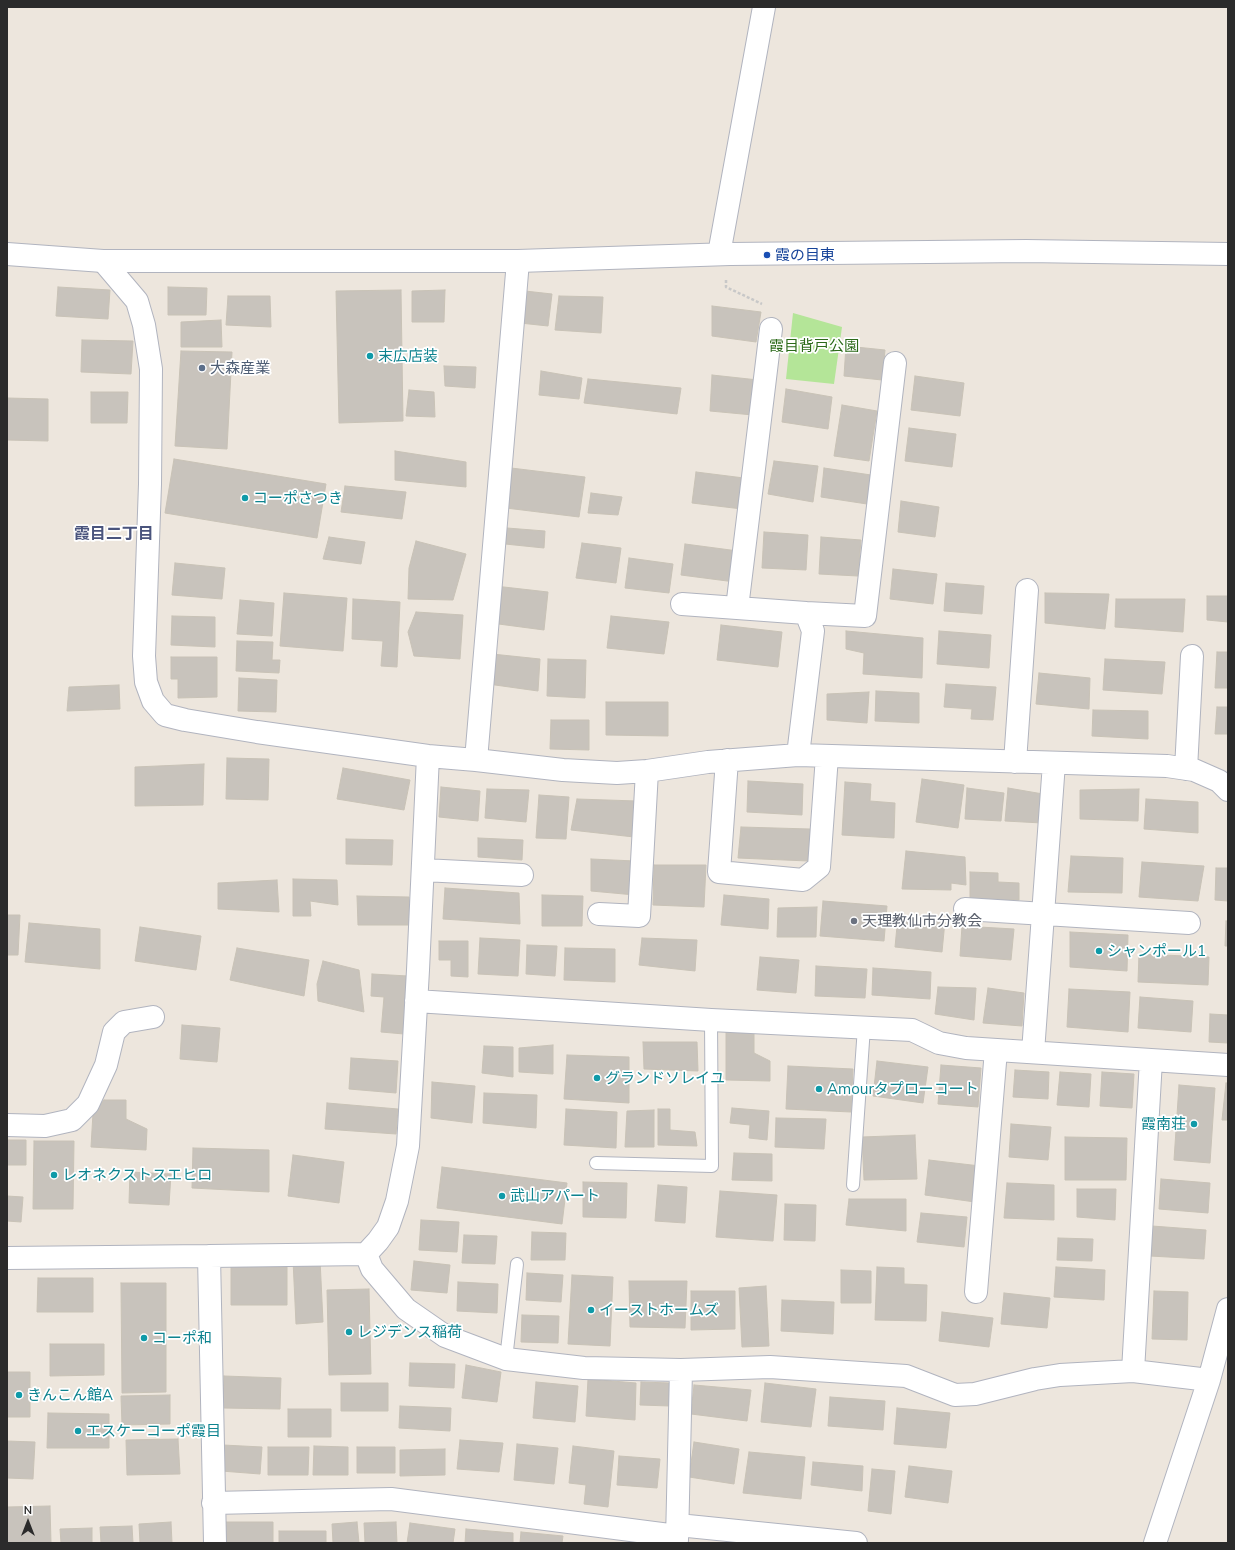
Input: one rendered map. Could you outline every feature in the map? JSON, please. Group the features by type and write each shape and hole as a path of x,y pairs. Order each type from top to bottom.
{"street":[{"path":"724,254 764,7"},
{"path":"7,254 103,261 518,261 724,254 1026,251 1228,254"},
{"path":"103,261 137,301 144,325 151,369 150,484 144,656 146,682 153,701 165,715 185,720 257,732 428,756 563,770 647,772 708,762 798,755 1167,766 1194,770 1225,782"},
{"path":"476,760 518,261"},
{"path":"737,608 771,329"},
{"path":"682,604 865,616 895,363"},
{"path":"1015,762 1027,590"},
{"path":"798,755 813,631 806,613"},
{"path":"1186,769 1192,656"},
{"path":"7,1258 366,1254 378,1241 388,1227 398,1201 408,1146 428,756"},
{"path":"727,760 719,872 803,880 819,868 827,756"},
{"path":"1033,1052 1054,763"},
{"path":"599,914 639,916 647,772"},
{"path":"423,870 522,875"},
{"path":"965,909 1189,923"},
{"path":"416,1001 711,1020 912,1030 939,1043 966,1048 1228,1065"},
{"path":"7,1125 45,1126 72,1120 88,1104 106,1064 114,1032 124,1022 153,1016"},
{"path":"976,1292 996,1050"},
{"path":"1133,1371 1151,1060"},
{"path":"366,1254 372,1269 406,1309 445,1336 506,1359 584,1368 681,1370 770,1367 906,1376 955,1395 975,1394 1035,1379 1060,1375 1133,1371 1209,1380"},
{"path":"210,1256 215,1543"},
{"path":"1155,1543 1209,1380 1228,1309"},
{"path":"677,1535 681,1370"},
{"path":"214,1502 392,1499 677,1535 856,1543"}],"lane":[{"path":"596,1163 712,1166 711,1020"},
{"path":"853,1185 864,1027"},
{"path":"506,1359 517,1264"}],"path":[{"path":"724,254 726,287 770,308 771,329"}],"green space":[{"name":"霞目背戸公園","path":"793,313 842,327 834,384 786,379"}],"building":[{"path":"58,287 110,290 108,319 56,316"},
{"path":"168,287 207,288 206,315 168,315"},
{"name":"末広店装","path":"401,290 403,421 339,423 336,291"},
{"path":"445,290 444,322 412,322 412,291"},
{"path":"525,291 552,294 548,326 520,323"},
{"path":"228,296 270,296 271,327 226,325"},
{"path":"559,296 603,297 601,333 555,330"},
{"path":"712,306 761,312 756,342 712,336"},
{"path":"221,320 222,347 181,347 181,322"},
{"path":"82,340 133,341 131,374 81,372"},
{"path":"846,346 885,350 882,380 844,376"},
{"path":"181,351 232,352 227,449 175,446"},
{"path":"444,366 476,367 475,388 445,386"},
{"path":"541,371 582,378 579,399 539,395"},
{"path":"712,375 758,380 753,415 710,411"},
{"path":"915,376 964,383 960,416 911,410"},
{"path":"588,379 681,388 677,414 584,403"},
{"path":"786,389 832,397 828,429 782,422"},
{"path":"409,390 434,392 435,417 406,416"},
{"path":"91,392 128,392 127,423 91,423"},
{"path":"7,398 48,399 48,441 7,440"},
{"path":"842,405 877,411 869,461 834,456"},
{"path":"909,428 956,434 952,467 905,461"},
{"path":"395,451 466,462 466,487 395,480"},
{"name":"コーポさつき","path":"174,459 326,484 317,538 165,513"},
{"path":"774,461 818,466 813,502 768,494"},
{"path":"511,468 585,477 579,517 506,508"},
{"path":"824,468 871,475 867,504 821,497"},
{"path":"696,472 744,478 742,509 692,503"},
{"path":"345,486 406,492 402,519 341,512"},
{"path":"591,493 622,497 618,515 588,513"},
{"path":"901,501 939,507 935,537 898,532"},
{"path":"507,528 545,531 544,548 505,544"},
{"path":"764,532 808,535 806,570 762,568"},
{"path":"329,537 365,542 361,564 323,559"},
{"path":"821,537 861,540 858,576 819,574"},
{"path":"416,541 466,554 453,600 408,599 409,568"},
{"path":"582,543 621,548 616,583 576,578"},
{"path":"685,544 738,551 735,582 681,575"},
{"path":"629,558 673,564 669,593 625,588"},
{"path":"175,563 225,568 222,599 172,595"},
{"path":"893,569 937,574 933,604 890,599"},
{"path":"946,583 984,586 982,614 944,611"},
{"path":"495,586 548,592 544,630 491,623"},
{"path":"284,593 347,598 343,651 280,646"},
{"path":"1045,593 1109,594 1105,629 1045,623"},
{"path":"1207,596 1228,596 1228,622 1207,620"},
{"path":"353,599 400,602 397,667 381,666 383,641 352,639"},
{"path":"1116,599 1185,599 1183,632 1115,627"},
{"path":"240,600 274,603 272,636 237,634"},
{"path":"416,612 463,615 460,659 414,656 408,632"},
{"path":"172,616 215,617 215,647 171,645"},
{"path":"611,616 669,622 664,654 607,648"},
{"path":"721,625 782,632 778,667 717,660"},
{"path":"846,631 923,638 922,678 863,674 864,653 846,649"},
{"path":"939,631 991,635 989,668 937,664"},
{"path":"237,641 273,642 272,660 280,660 279,673 236,671"},
{"path":"1217,652 1228,652 1228,688 1215,688"},
{"path":"492,654 540,659 538,691 488,684"},
{"path":"171,657 217,657 217,697 178,698 178,679 171,679"},
{"path":"548,659 586,660 585,698 547,696"},
{"path":"1105,659 1165,662 1162,694 1103,690"},
{"path":"1039,673 1090,678 1089,709 1036,704"},
{"path":"239,678 277,680 276,712 238,711"},
{"path":"946,684 996,687 993,720 971,719 972,709 944,707"},
{"path":"119,685 120,709 67,711 69,687"},
{"path":"876,691 919,693 919,723 875,721"},
{"path":"869,692 867,723 827,720 827,694"},
{"path":"606,702 668,702 668,736 606,735"},
{"path":"1217,707 1228,707 1228,734 1215,734"},
{"path":"1093,710 1148,711 1148,739 1092,736"},
{"path":"551,720 589,720 589,750 550,749"},
{"path":"227,758 269,759 268,800 226,799"},
{"path":"204,764 203,805 135,806 135,767"},
{"path":"343,768 410,780 404,810 337,799"},
{"path":"922,779 964,785 958,828 916,822"},
{"path":"748,781 803,784 802,815 747,812"},
{"path":"845,782 871,784 870,801 895,803 894,838 842,835"},
{"path":"441,787 480,791 478,821 439,817"},
{"path":"967,788 1004,793 1001,821 965,819"},
{"path":"1008,788 1043,794 1042,823 1005,821"},
{"path":"487,789 529,790 526,822 485,818"},
{"path":"1139,789 1138,821 1080,819 1080,790"},
{"path":"539,795 569,797 566,839 536,838"},
{"path":"577,799 637,801 634,837 571,830"},
{"path":"1146,799 1198,802 1198,833 1144,829"},
{"path":"741,827 810,829 808,861 738,858"},
{"path":"478,838 523,840 522,860 478,857"},
{"path":"346,839 393,840 392,865 346,864"},
{"path":"906,851 965,857 966,885 951,883 951,890 902,889"},
{"path":"1071,856 1123,858 1122,893 1068,892"},
{"path":"591,859 635,861 635,895 591,891"},
{"path":"1142,862 1204,866 1198,901 1139,897"},
{"path":"654,865 706,865 704,907 653,905"},
{"path":"1216,868 1228,868 1228,901 1215,900"},
{"path":"970,872 998,873 998,882 1019,883 1019,900 970,900"},
{"path":"293,879 337,880 338,905 310,901 311,916 293,916"},
{"path":"277,880 279,912 218,909 218,883"},
{"path":"445,888 519,893 520,924 443,919"},
{"path":"542,895 583,896 582,926 542,926"},
{"path":"724,895 769,899 768,929 721,925"},
{"path":"357,896 409,897 410,925 358,925"},
{"name":"天理教仙市分教会","path":"823,901 887,906 884,941 820,936"},
{"path":"817,907 816,937 777,937 778,908"},
{"path":"7,915 20,915 18,955 7,955"},
{"path":"898,916 945,921 942,952 895,947"},
{"path":"1226,921 1228,921 1228,946 1225,946"},
{"path":"29,923 100,929 100,969 25,962"},
{"path":"962,926 1014,929 1011,960 960,956"},
{"path":"140,927 201,936 196,970 135,961"},
{"name":"シャンポール1","path":"1070,932 1128,935 1127,971 1070,967"},
{"path":"480,938 520,940 518,976 478,974"},
{"path":"642,938 697,940 695,971 639,965"},
{"path":"439,941 468,941 468,977 451,976 451,960 439,960"},
{"path":"527,945 557,946 555,976 526,974"},
{"path":"237,948 309,960 304,996 230,980"},
{"path":"565,948 615,949 615,982 564,980"},
{"path":"1139,954 1209,957 1208,985 1138,982"},
{"path":"760,957 799,960 796,993 757,990"},
{"path":"323,961 359,970 364,1012 318,1001 317,984"},
{"path":"816,966 867,969 865,998 815,996"},
{"path":"873,968 931,972 930,999 872,995"},
{"path":"372,974 408,976 404,1034 381,1032 384,997 371,996"},
{"path":"938,987 976,988 974,1020 935,1014"},
{"path":"988,988 1024,993 1022,1026 983,1023"},
{"path":"1069,989 1130,992 1128,1032 1067,1027"},
{"path":"1140,997 1193,1001 1191,1032 1138,1028"},
{"path":"1210,1014 1228,1015 1228,1043 1209,1042"},
{"path":"182,1025 220,1028 217,1062 180,1059"},
{"path":"726,1031 754,1031 754,1053 770,1061 770,1081 726,1080"},
{"path":"643,1042 697,1042 698,1071 644,1069"},
{"path":"553,1045 553,1074 519,1072 519,1048"},
{"path":"484,1046 513,1047 513,1077 482,1073"},
{"name":"グランドソレイユ","path":"567,1055 629,1057 629,1103 564,1099"},
{"path":"351,1058 398,1061 396,1093 349,1089"},
{"path":"877,1061 928,1067 923,1103 873,1096"},
{"path":"941,1065 981,1068 978,1107 938,1104"},
{"name":"Amourタプローコート","path":"788,1066 853,1069 851,1112 786,1109"},
{"path":"1015,1070 1049,1072 1048,1099 1013,1097"},
{"path":"1060,1072 1091,1074 1089,1107 1057,1105"},
{"path":"1102,1072 1134,1074 1132,1108 1100,1106"},
{"path":"432,1082 475,1086 472,1123 431,1118"},
{"path":"1226,1083 1228,1083 1228,1120 1222,1120"},
{"name":"霞南荘","path":"1179,1085 1215,1088 1210,1163 1174,1160"},
{"path":"484,1093 537,1095 536,1128 483,1123"},
{"path":"104,1100 126,1100 126,1119 147,1129 146,1150 91,1147 93,1113"},
{"path":"327,1103 398,1109 396,1134 325,1129"},
{"path":"732,1108 769,1111 767,1140 749,1138 750,1125 730,1123"},
{"path":"566,1109 617,1112 616,1148 564,1145"},
{"path":"658,1109 670,1109 670,1130 695,1132 697,1146 658,1145"},
{"path":"654,1110 654,1147 625,1147 627,1111"},
{"path":"776,1118 826,1119 824,1149 775,1147"},
{"path":"1011,1124 1051,1127 1048,1160 1009,1157"},
{"path":"915,1135 917,1179 864,1180 862,1137"},
{"path":"1065,1137 1127,1138 1126,1180 1065,1180"},
{"path":"7,1140 26,1140 26,1165 7,1165"},
{"name":"レオネクストスエヒロ","path":"34,1141 74,1141 73,1209 33,1209"},
{"path":"193,1148 269,1150 269,1192 192,1188"},
{"path":"734,1153 772,1154 772,1181 732,1180"},
{"path":"293,1155 344,1162 339,1203 288,1196"},
{"path":"929,1160 980,1166 975,1202 925,1195"},
{"name":"武山アパート","path":"442,1167 567,1183 562,1224 437,1208"},
{"path":"130,1172 171,1174 169,1205 129,1203"},
{"path":"1161,1179 1210,1183 1208,1213 1159,1209"},
{"path":"583,1182 627,1183 626,1218 583,1217"},
{"path":"1007,1183 1054,1185 1054,1220 1004,1218"},
{"path":"658,1185 687,1187 685,1223 655,1221"},
{"path":"1077,1189 1116,1189 1115,1220 1077,1217"},
{"path":"720,1191 777,1195 773,1241 716,1237"},
{"path":"7,1196 23,1197 21,1222 7,1221"},
{"path":"849,1199 906,1199 906,1231 846,1225"},
{"path":"785,1204 816,1205 815,1241 784,1240"},
{"path":"921,1213 967,1217 964,1247 917,1242"},
{"path":"421,1220 459,1222 457,1252 419,1250"},
{"path":"1152,1226 1206,1230 1204,1259 1150,1256"},
{"path":"532,1232 566,1233 565,1260 531,1260"},
{"path":"464,1235 497,1236 495,1264 462,1263"},
{"path":"1058,1238 1093,1239 1092,1261 1057,1260"},
{"path":"320,1259 323,1322 296,1324 293,1260"},
{"path":"414,1261 450,1265 447,1293 411,1290"},
{"path":"231,1267 287,1267 287,1305 231,1305"},
{"path":"877,1267 904,1268 904,1284 927,1285 926,1321 875,1320"},
{"path":"1056,1267 1105,1270 1104,1300 1054,1297"},
{"path":"841,1270 871,1271 871,1303 841,1303"},
{"path":"527,1273 563,1275 561,1302 526,1300"},
{"name":"イーストホームズ","path":"572,1275 613,1277 610,1346 568,1344"},
{"path":"38,1278 93,1278 93,1312 37,1312"},
{"path":"629,1281 687,1281 685,1328 630,1327"},
{"path":"458,1282 498,1284 497,1313 457,1311"},
{"name":"コーポ和","path":"121,1283 166,1283 166,1392 122,1393"},
{"path":"766,1286 769,1346 742,1347 739,1288"},
{"name":"レジデンス稲荷","path":"369,1289 371,1374 329,1375 327,1290"},
{"path":"691,1291 735,1291 735,1329 691,1330"},
{"path":"1154,1291 1188,1292 1187,1340 1152,1339"},
{"path":"1004,1293 1050,1298 1047,1328 1001,1324"},
{"path":"782,1300 834,1302 833,1334 781,1331"},
{"path":"942,1312 993,1318 989,1347 939,1341"},
{"path":"522,1315 559,1316 558,1343 521,1342"},
{"path":"50,1344 104,1344 104,1375 50,1376"},
{"path":"410,1363 455,1364 454,1388 409,1386"},
{"path":"466,1365 501,1372 497,1402 462,1398"},
{"name":"きんこん館A","path":"7,1372 30,1372 30,1417 7,1417"},
{"path":"224,1376 281,1378 280,1409 223,1408"},
{"path":"588,1379 636,1383 635,1420 586,1416"},
{"path":"536,1382 578,1386 575,1422 533,1418"},
{"path":"641,1382 670,1383 670,1406 640,1405"},
{"path":"341,1383 388,1383 388,1411 341,1411"},
{"path":"765,1383 816,1389 811,1427 761,1422"},
{"path":"694,1385 751,1390 747,1421 691,1414"},
{"path":"170,1395 170,1424 122,1425 121,1396"},
{"path":"830,1397 885,1401 883,1430 828,1426"},
{"path":"400,1406 451,1408 450,1431 399,1428"},
{"path":"897,1408 950,1413 946,1448 894,1444"},
{"path":"288,1409 331,1409 331,1437 288,1437"},
{"name":"エスケーコーポ霞目","path":"48,1413 109,1414 109,1448 47,1448"},
{"path":"178,1439 180,1474 127,1475 126,1440"},
{"path":"460,1440 503,1443 499,1472 457,1469"},
{"path":"7,1441 35,1442 33,1479 7,1478"},
{"path":"694,1442 739,1449 734,1484 689,1477"},
{"path":"517,1444 558,1448 554,1484 514,1480"},
{"path":"223,1445 262,1447 260,1474 221,1471"},
{"path":"314,1446 348,1447 348,1475 313,1475"},
{"path":"573,1446 614,1451 608,1507 584,1504 586,1485 569,1483"},
{"path":"268,1447 309,1447 308,1475 268,1475"},
{"path":"357,1447 395,1447 395,1473 357,1473"},
{"path":"445,1449 445,1475 400,1476 400,1450"},
{"path":"749,1452 805,1457 801,1499 743,1493"},
{"path":"619,1456 660,1459 657,1488 617,1485"},
{"path":"813,1462 863,1466 862,1491 811,1485"},
{"path":"909,1466 952,1471 948,1503 905,1497"},
{"path":"872,1469 895,1471 891,1514 868,1511"},
{"path":"50,1506 51,1543 7,1543 7,1507"},
{"path":"171,1522 172,1543 140,1543 139,1524"},
{"path":"226,1522 273,1522 273,1543 227,1543"},
{"path":"357,1522 359,1543 333,1543 332,1524"},
{"path":"396,1522 397,1543 365,1543 364,1523"},
{"path":"410,1523 455,1529 453,1543 407,1543"},
{"path":"132,1526 133,1543 101,1543 100,1527"},
{"path":"92,1528 92,1543 61,1543 60,1529"},
{"path":"466,1529 513,1533 513,1543 465,1543"},
{"path":"279,1531 326,1531 326,1543 279,1543"},
{"path":"521,1532 563,1536 562,1543 520,1543"}],"place":[{"name":"霞の目東","path":"767,255"},
{"name":"末広店装","path":"370,356"},
{"name":"大森産業","path":"202,368"},
{"name":"コーポさつき","path":"245,498"},
{"name":"天理教仙市分教会","path":"854,921"},
{"name":"シャンポール1","path":"1099,951"},
{"name":"グランドソレイユ","path":"597,1078"},
{"name":"Amourタプローコート","path":"819,1089"},
{"name":"霞南荘","path":"1194,1124"},
{"name":"レオネクストスエヒロ","path":"54,1175"},
{"name":"武山アパート","path":"502,1196"},
{"name":"イーストホームズ","path":"591,1310"},
{"name":"レジデンス稲荷","path":"349,1332"},
{"name":"コーポ和","path":"144,1338"},
{"name":"きんこん館A","path":"19,1395"},
{"name":"エスケーコーポ霞目","path":"78,1431"}],"district":[{"name":"霞目二丁目","path":"114,534"}]}
